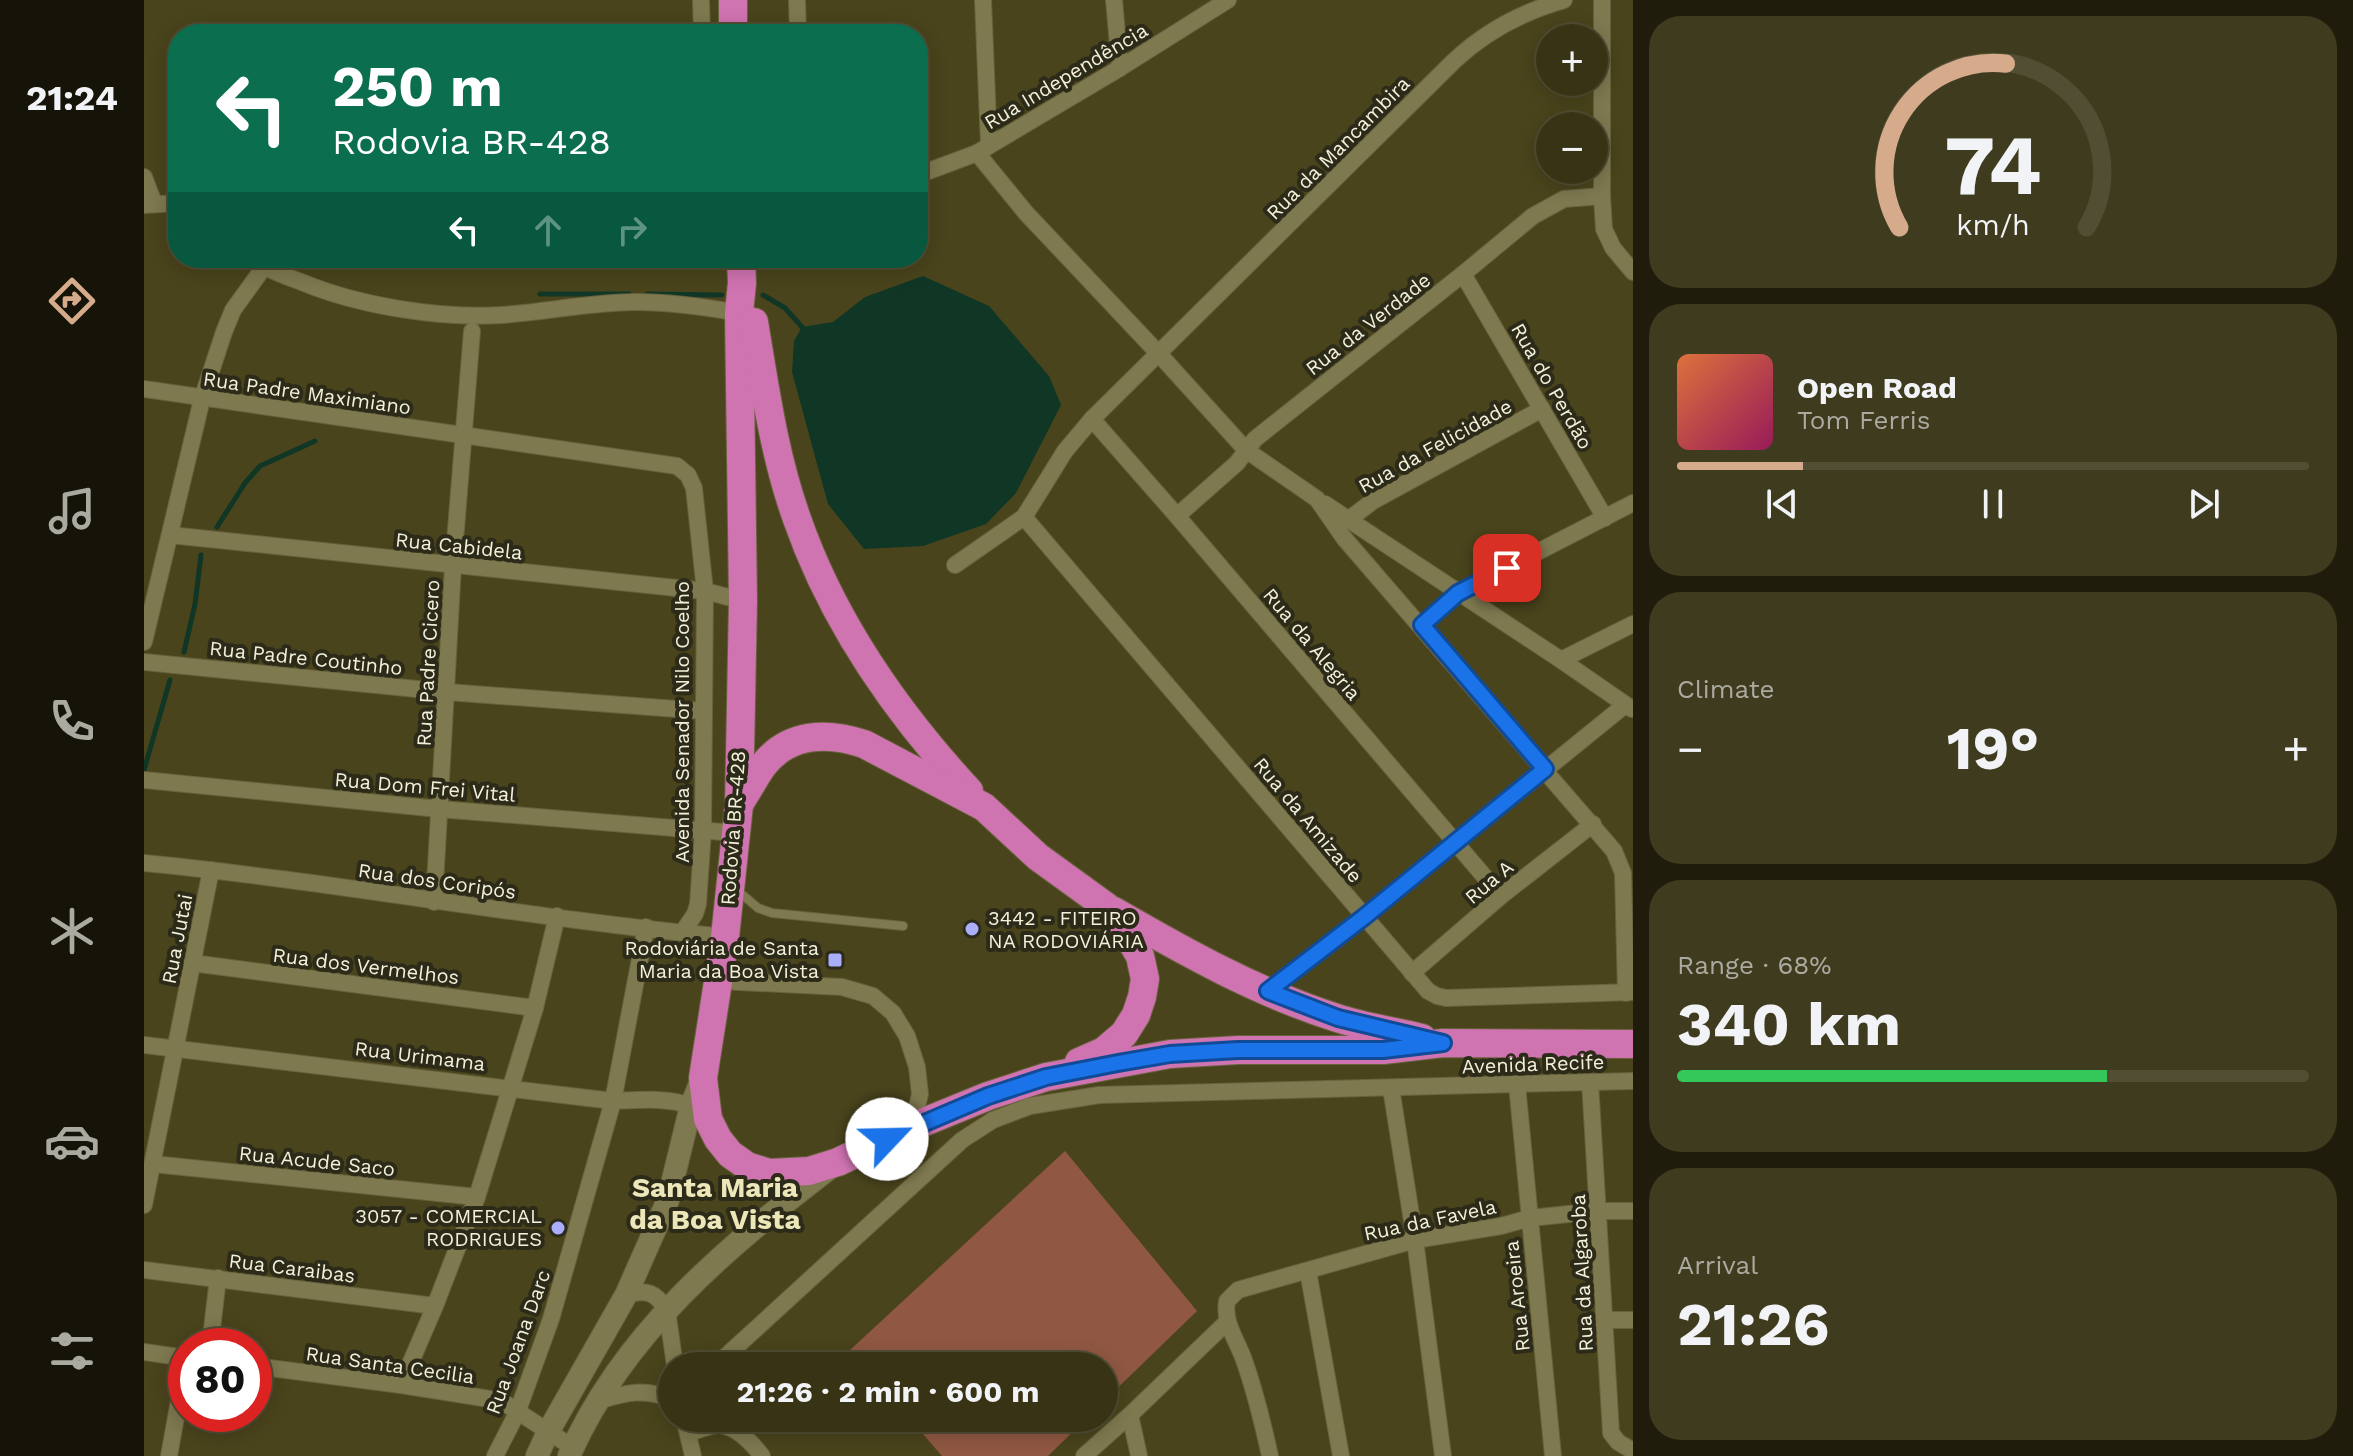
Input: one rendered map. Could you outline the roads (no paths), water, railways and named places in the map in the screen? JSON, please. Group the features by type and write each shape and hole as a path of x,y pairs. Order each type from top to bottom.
{"highway":[{"path":"733,0 733,24"},
{"name":"Rodovia BR-428","path":"742,270 739,313 743,601 739,805 725,937 703,1078 708,1119 730,1154 747,1166 769,1173 809,1171 838,1162 988,1096 1046,1077 1170,1054 1238,1050 1383,1050 1443,1043 1633,1044"},
{"name":"Rodovia BR-428","path":"742,270 771,427 796,518 827,594 875,675 938,758 984,807"},
{"path":"739,805 764,764 780,751 799,740 820,735 846,738 864,744 984,807 1038,857 1107,907 1140,956 1145,979 1139,1006 1124,1034 1104,1051 1046,1077"},
{"name":"Rodovia BR-428","path":"1107,907 1191,956 1268,991 1338,1018 1443,1043"}],"main road":[{"path":"537,1456 626,1295 668,1200 691,1106 703,1078"},
{"path":"570,1452 615,1373 667,1310 732,1245 838,1162"}],"street":[{"path":"701,0 702,24"},
{"path":"797,0 798,24"},
{"path":"983,0 983,149 1026,213 1246,450 1629,707 1545,769 1268,991"},
{"path":"1114,0 1120,68"},
{"name":"Rua Independência","path":"928,171 983,149 1228,0"},
{"name":"Rua da Mancambira","path":"1024,517 1065,451 1092,419 1472,44 1536,8 1564,0"},
{"path":"1602,0 1604,229 1613,248 1633,272"},
{"path":"144,177 149,204"},
{"name":"Rua da Verdade","path":"1177,516 1237,463 1255,439 1533,216 1564,199 1602,196"},
{"path":"144,642 202,399 233,310 257,268"},
{"path":"273,268 319,290 368,303 446,315 503,315 637,302 695,305 739,313"},
{"name":"Rua do Perdão","path":"1463,274 1605,518"},
{"name":"Rua Padre Cicero","path":"434,902 453,566 472,331"},
{"name":"Rua Padre Maximiano","path":"144,389 677,466"},
{"name":"Rua da Felicidade","path":"1348,520 1373,501 1542,409"},
{"name":"Rua da Alegria","path":"1092,419 1501,896"},
{"name":"Avenida Senador Nilo Coelho","path":"677,466 688,475 694,488 705,591 703,831 698,904 682,933"},
{"path":"1317,499 1344,538 1614,851 1623,873 1630,992"},
{"path":"1422,625 1458,593 1633,503"},
{"path":"955,565 1024,517"},
{"name":"Rua da Amizade","path":"1024,517 1428,991 1446,998 1630,992"},
{"name":"Rua Cabidela","path":"170,535 705,591 743,601"},
{"path":"1561,660 1633,624"},
{"name":"Rua Padre Coutinho","path":"144,662 447,692 704,711"},
{"name":"Rua Dom Frei Vital","path":"144,780 439,809 735,833"},
{"name":"Rua A","path":"1412,973 1501,896 1593,824"},
{"name":"Rua dos Coripós","path":"144,863 725,937"},
{"name":"Rua Jutai","path":"144,1205 211,870"},
{"path":"401,1385 477,1197 535,1008 557,916"},
{"path":"613,1101 646,927"},
{"name":"Rua dos Vermelhos","path":"192,963 535,1008"},
{"path":"719,981 842,987 873,996 893,1013 907,1036 914,1057 920,1094 912,1127"},
{"name":"Rua Urimama","path":"144,1045 613,1101 681,1102 691,1106"},
{"name":"Avenida Recife","path":"731,1352 962,1140 993,1120 1030,1106 1099,1095 1633,1081"},
{"name":"Rua da Algaroba","path":"1590,1082 1611,1433 1618,1442 1633,1451"},
{"name":"Rua Aroeira","path":"1517,1085 1553,1456"},
{"path":"1391,1088 1415,1240 1443,1456"},
{"name":"Rua Joana Darc","path":"495,1456 517,1413 551,1319 613,1101"},
{"name":"Rua Acude Saco","path":"153,1164 477,1197"},
{"name":"Rua da Favela","path":"1227,1322 1227,1301 1238,1290 1415,1240 1501,1226 1530,1218 1633,1211"},
{"name":"Rua Caraibas","path":"144,1270 435,1306"},
{"path":"1308,1271 1341,1456"},
{"path":"212,1328 218,1278"},
{"path":"626,1295 639,1291 656,1296 667,1310 673,1352"},
{"path":"1604,1320 1633,1320"},
{"path":"1084,1456 1227,1322 1243,1357 1270,1456"},
{"path":"144,1352 168,1357"},
{"name":"Rua Santa Cecilia","path":"272,1368 496,1400 548,1432 570,1452"},
{"path":"598,1401 620,1394 658,1394"},
{"path":"1130,1415 1139,1456"},
{"path":"169,1456 173,1432"},
{"path":"687,1432 693,1456"},
{"path":"738,1432 762,1456"}],"lane":[{"path":"730,882 745,899 772,913 903,926"}],"waterway":[{"path":"540,294 629,294"},
{"path":"647,294 722,295"},
{"path":"763,295 785,308 802,327"},
{"path":"217,527 245,483 260,466 315,441"},
{"path":"184,652 195,604 201,555"},
{"path":"144,770 170,680"}],"place":[{"name":"3442 - FITEIRO NA RODOVIÁRIA","path":"972,929"},
{"name":"Rodoviária de Santa Maria da Boa Vista","path":"835,960"},
{"name":"3057 - COMERCIAL RODRIGUES","path":"558,1228"}],"district":[{"name":"Santa Maria da Boa Vista","path":"715,1203"}]}
